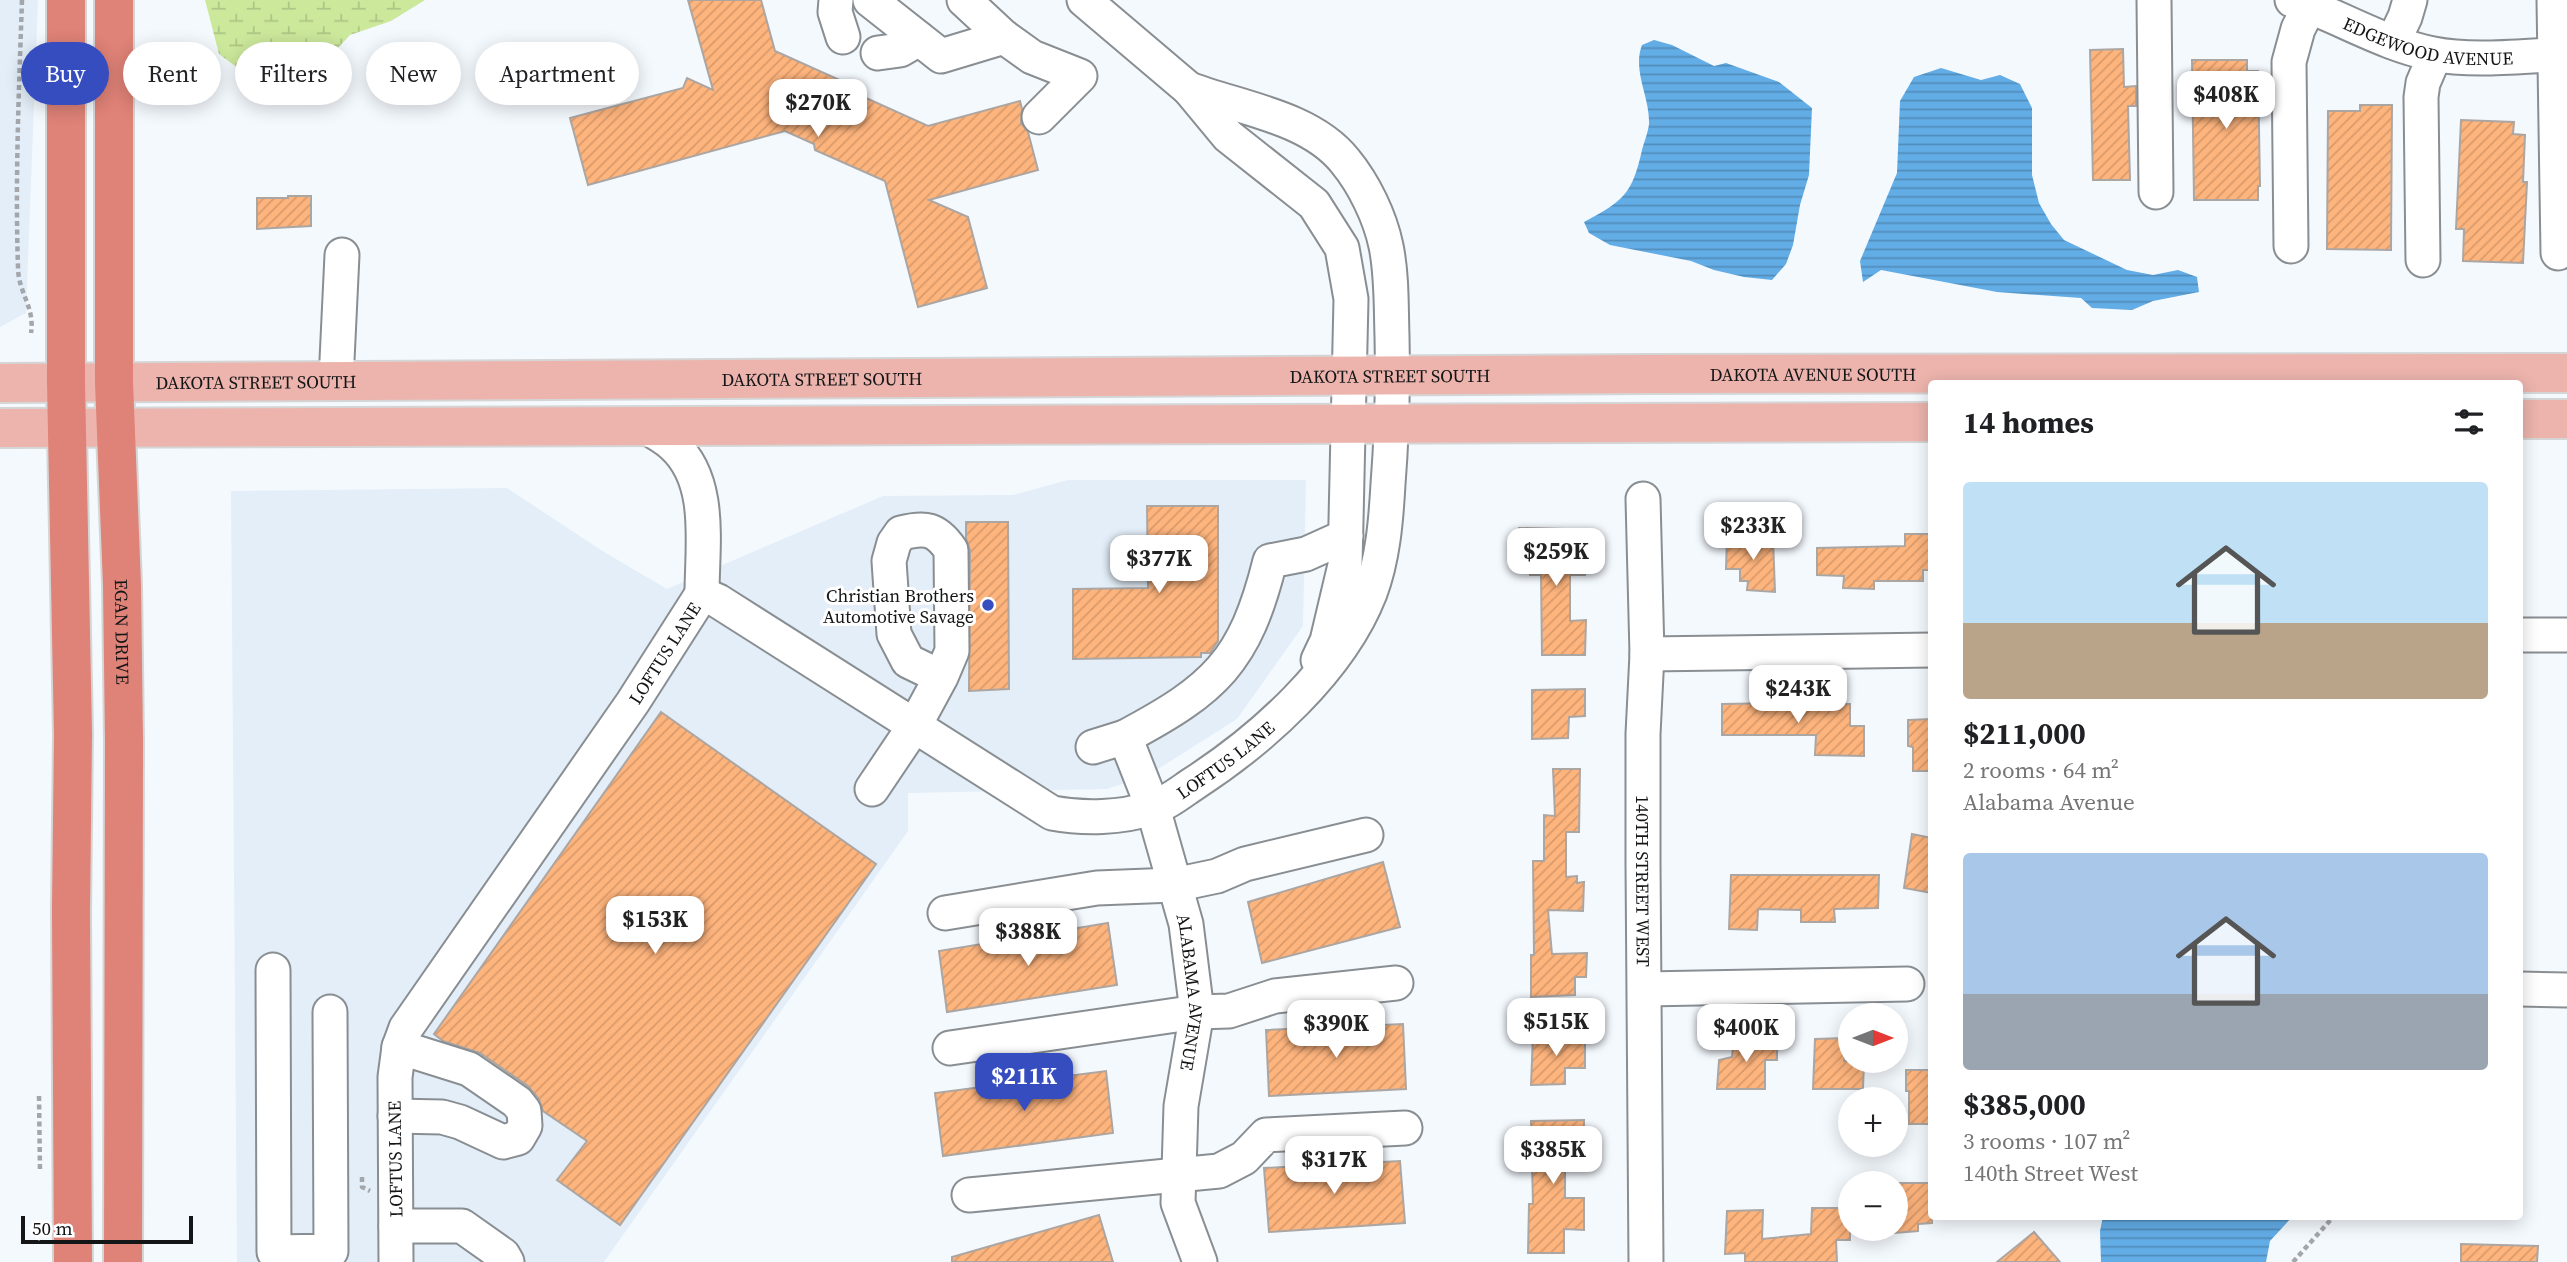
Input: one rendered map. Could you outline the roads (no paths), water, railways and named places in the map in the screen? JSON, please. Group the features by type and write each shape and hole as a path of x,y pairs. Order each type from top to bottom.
{"highway":[{"path":"66,0 66,382 73,734 73,1262"},
{"name":"EGAN DRIVE","path":"114,0 114,382 122,585 124,741 123,1262"}],"main road":[{"name":"DAKOTA AVENUE SOUTH","path":"1647,374 2567,373"},
{"name":"DAKOTA STREET SOUTH","path":"0,383 1647,374"},
{"path":"2523,419 2567,419"},
{"path":"0,428 1928,422"}],"street":[{"path":"836,0 835,12 843,37"},
{"path":"870,0 941,56 1004,37"},
{"path":"964,0 1004,37 1032,57 1080,76 1039,117"},
{"path":"1084,0 1189,89"},
{"path":"2154,0 2156,192"},
{"path":"2393,42 2410,0"},
{"path":"2554,0 2561,55 2558,253"},
{"path":"2291,246 2289,62 2298,29 2301,3"},
{"name":"EDGEWOOD AVENUE","path":"2301,3 2393,42 2435,55 2561,55"},
{"path":"878,52 900,50 919,39"},
{"path":"2423,260 2421,96 2423,83 2435,55"},
{"name":"LOFTUS LANE","path":"1189,89 1228,136 1314,204 1328,222 1342,248 1348,270 1351,299 1351,376 1345,471 1345,565 1326,641 1310,683"},
{"name":"LOFTUS LANE","path":"396,1262 395,1077 400,1047 413,1016 625,713 702,594 718,601 915,724 1052,813 1092,818 1153,808 1224,764 1257,739 1310,683 1352,632 1371,592 1382,548 1393,425 1391,285 1386,246 1374,211 1344,159 1321,139 1281,118 1228,104 1189,89"},
{"path":"335,381 342,256"},
{"path":"646,427 673,444 695,475 702,498 702,594"},
{"name":"140TH STREET WEST","path":"1643,499 1647,654 1643,734 1646,1262"},
{"path":"1093,747 1125,737 1170,713 1212,682 1240,646 1260,603 1270,561 1306,554 1346,536"},
{"path":"2523,635 2567,635"},
{"path":"1647,654 1928,650"},
{"path":"872,789 915,724 941,677"},
{"name":"ALABAMA AVENUE","path":"1125,737 1153,808 1186,924 1197,1012 1181,1106 1178,1203 1200,1262"},
{"path":"945,913 1097,888 1174,885 1217,876 1245,864 1366,835"},
{"path":"273,970 274,1252 331,1251 330,1012"},
{"path":"950,1048 1197,1012 1229,1010 1275,996 1396,983"},
{"path":"1645,989 1907,985"},
{"path":"2523,989 2567,990"},
{"path":"394,1116 442,1117 460,1122 503,1142 517,1138 526,1126 524,1111 517,1102 469,1069 400,1047"},
{"path":"970,1195 1219,1171 1244,1158 1266,1135 1405,1128"},
{"path":"396,1226 462,1226 503,1255 507,1262"}],"water":[{"path":"1654,40 1672,45 1714,66 1726,63 1779,82 1812,108 1809,175 1793,245 1786,264 1772,280 1744,277 1691,261 1610,245 1589,233 1584,222 1617,202 1630,187 1634,177 1649,124 1639,55 1642,45"},
{"path":"1941,68 1981,80 2000,75 2020,84 2032,108 2032,175 2039,203 2064,240 2127,270 2153,275 2178,270 2197,277 2199,292 2153,301 2132,310 2092,308 2081,298 1997,292 1881,270 1863,282 1860,261 1897,173 1900,101 1914,77"},
{"path":"2102,1220 2289,1220 2270,1241 2266,1262 2101,1262"}],"place":[{"name":"Christian Brothers Automotive Savage","path":"988,605"}]}
